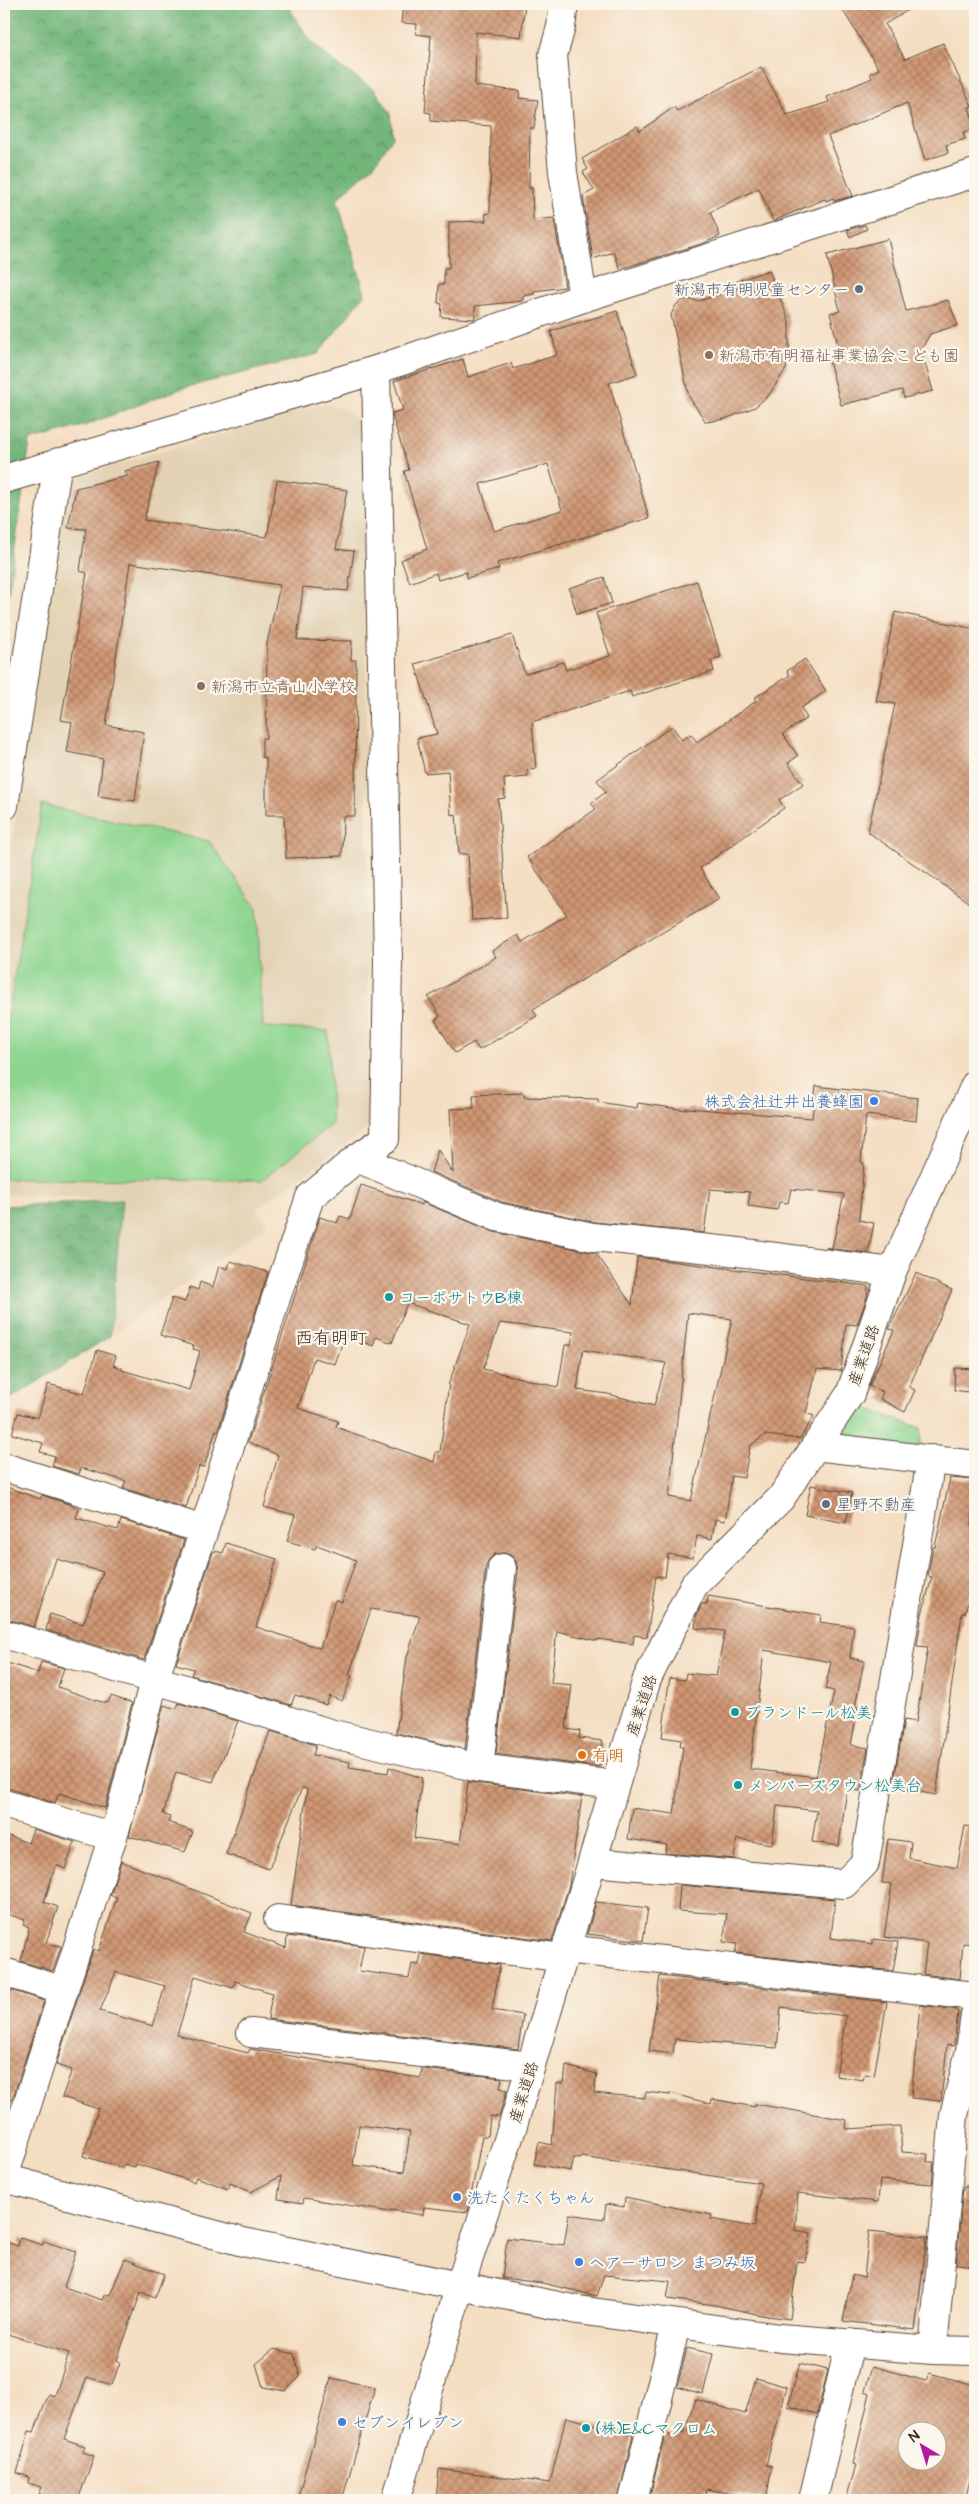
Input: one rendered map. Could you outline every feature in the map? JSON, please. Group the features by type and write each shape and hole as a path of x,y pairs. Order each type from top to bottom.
{"street":[{"path":"564,4 561,27 553,55 563,172 582,298"},
{"path":"4,479 376,370 582,298 975,173"},
{"path":"376,370 388,962 385,1139 357,1158 310,1196 276,1298 204,1530 154,1680 113,1837 4,2177 243,2242 578,2310 780,2338 933,2350 975,2351"},
{"path":"4,806 58,462"},
{"name":"産業道路","path":"396,2500 460,2285 531,2066 647,1679 694,1585 782,1498 850,1394 892,1272 974,1089"},
{"path":"357,1158 497,1217 593,1237 730,1251 892,1272"},
{"path":"815,1446 975,1465"},
{"path":"592,1862 844,1884 866,1864 931,1459"},
{"path":"4,1466 204,1530"},
{"path":"479,1768 502,1568"},
{"path":"4,1634 333,1734 479,1768 615,1785"},
{"path":"4,1804 113,1837"},
{"path":"278,1919 565,1954 975,1996"},
{"path":"4,1972 64,1991"},
{"path":"933,2350 954,2115 973,2052 975,2015"},
{"path":"251,2033 531,2066"},
{"path":"633,2500 676,2324"},
{"path":"813,2500 850,2343"}],"shaded area":[{"name":"新潟市立青山小学校","path":"324,403 346,411 356,420 364,440 369,1127 256,1209 267,1225 110,1336 122,1200 4,1194 4,892 67,480"}],"green space":[{"path":"4,4 286,4 312,43 339,66 375,90 391,114 393,137 374,165 337,199 365,294 318,354 183,388 86,425 30,441 4,624"},
{"path":"42,805 209,841 257,908 263,1027 328,1031 332,1124 262,1180 4,1179 4,1042"},
{"path":"122,1200 110,1336 4,1403 4,1206"},
{"path":"854,1404 921,1428 921,1443 912,1452 839,1437"}],"building":[{"path":"403,4 525,4 521,37 476,32 475,86 520,91 519,98 538,100 534,128 530,128 529,188 532,188 533,220 554,218 565,287 534,291 534,294 523,296 523,301 475,306 475,319 441,317 442,304 438,303 439,284 444,284 444,268 449,268 449,222 486,221 485,214 490,213 491,126 431,121 431,113 425,112 431,36 416,34 417,24 401,23"},
{"path":"839,4 918,4 885,24 905,59 943,43 972,106 969,107 975,128 963,133 965,139 946,145 948,153 925,160 907,103 828,136 853,196 834,201 833,198 826,201 825,199 773,221 759,188 710,212 720,236 704,243 620,269 614,252 593,259 583,196 594,190 583,172 588,169 582,159 637,126 640,131 674,107 677,111 761,67 787,115 829,102 827,97 872,78 870,73 879,69"},
{"path":"865,225 867,229 850,237 847,230"},
{"path":"888,239 906,311 948,300 958,325 930,334 921,350 933,391 904,398 902,390 841,405 829,361 841,357 830,313 840,311 827,255"},
{"path":"769,270 789,321 789,353 786,369 768,396 755,407 725,419 706,422 689,397 671,315 676,305 685,299 699,301 738,288 737,281"},
{"path":"617,311 637,374 609,383 649,518 497,563 499,569 467,578 466,572 438,580 436,573 410,583 401,560 427,549 404,471 409,470 392,413 403,410 394,381 463,359 468,377 511,363 513,369 557,355 551,331","holes":["548,464 562,510 494,531 480,484"]},
{"path":"159,462 144,520 267,537 277,480 347,490 336,549 354,551 348,591 303,587 297,640 352,641 351,660 356,660 355,816 343,816 342,856 286,858 284,815 266,815 266,758 262,757 262,738 266,738 267,643 280,585 130,563 106,725 144,732 135,801 98,796 103,759 67,752 72,722 61,720 87,573 80,571 86,529 68,528 76,488 128,476 125,471"},
{"path":"604,577 612,603 577,614 569,588"},
{"path":"697,581 721,657 711,660 714,671 632,697 630,691 532,722 536,769 527,770 528,777 504,779 505,798 498,799 507,918 472,920 468,854 459,854 456,814 451,815 448,771 425,773 417,738 437,734 415,664 512,635 525,674 563,662 566,670 610,656 596,613"},
{"path":"895,612 975,629 975,907 868,832 895,704 876,701"},
{"path":"805,659 826,691 801,708 807,718 783,734 798,756 788,763 803,784 779,800 784,808 700,868 719,899 533,1009 537,1016 479,1050 474,1042 455,1053 435,1020 440,1016 428,997 496,957 492,951 518,935 522,942 567,915 527,857 596,809 591,803 606,792 597,780 672,726 682,740 691,734 697,742 756,701 754,698 790,675 787,671"},
{"path":"816,1086 918,1098 916,1121 866,1115 861,1162 864,1163 859,1220 874,1223 868,1253 826,1248 832,1248 844,1194 791,1189 788,1203 779,1202 777,1210 748,1206 750,1192 710,1189 704,1233 595,1222 502,1202 431,1172 438,1150 453,1173 450,1109 474,1108 473,1095 524,1093 524,1097 598,1099 598,1102 637,1108 638,1103 686,1110 686,1108 812,1118"},
{"path":"361,1185 422,1205 422,1202 494,1232 596,1253 632,1305 637,1257 868,1286 867,1297 857,1325 846,1324 841,1371 817,1369 806,1413 814,1416 800,1439 765,1435 750,1446 744,1478 732,1476 725,1521 715,1519 712,1539 697,1536 693,1558 668,1554 665,1577 656,1576 647,1637 634,1635 633,1644 598,1639 598,1641 557,1631 551,1683 572,1685 566,1729 580,1731 579,1738 603,1741 600,1767 496,1754 518,1570 516,1561 512,1556 504,1553 495,1554 489,1559 486,1566 465,1749 396,1733 407,1657 420,1616 371,1609 349,1675 352,1676 342,1701 330,1696 326,1705 295,1695 291,1705 191,1675 194,1669 176,1664 213,1552 223,1553 226,1543 277,1559 256,1627 320,1648 335,1600 342,1602 356,1560 317,1545 315,1549 287,1541 295,1515 264,1507 278,1455 248,1442 320,1217 337,1223 340,1216 350,1219","holes":["407,1303 470,1324 449,1383 440,1452 436,1452 434,1462 336,1427 338,1421 298,1408 314,1358 335,1364 345,1335 373,1346 376,1337 392,1343","688,1313 732,1319 691,1501 669,1497","500,1323 573,1332 571,1345 565,1345 558,1387 483,1369","583,1350 666,1363 654,1406 608,1394 577,1390"]},
{"path":"230,1261 268,1272 218,1431 216,1430 204,1467 199,1466 186,1508 123,1488 126,1481 81,1468 79,1474 52,1466 55,1456 40,1452 43,1443 12,1434 18,1413 38,1418 48,1384 84,1394 97,1350 116,1356 113,1365 122,1368 122,1370 189,1390 200,1351 193,1349 194,1346 160,1335 172,1298 185,1302 190,1287 198,1290 200,1282 213,1287 219,1266 228,1269"},
{"path":"916,1273 952,1290 909,1387 915,1390 905,1412 880,1399 883,1392 869,1386 894,1330 889,1329"},
{"path":"955,1368 975,1369 975,1393 954,1390"},
{"path":"950,1478 975,1480 972,1526 975,1526 975,1576 965,1613 962,1613 936,1795 893,1787 904,1720 916,1722 928,1647 917,1646 922,1614 932,1577 928,1576 933,1547 935,1547"},
{"path":"811,1485 852,1493 846,1523 805,1515"},
{"path":"4,1486 40,1499 42,1495 69,1504 79,1509 76,1518 118,1530 121,1520 184,1540 144,1660 46,1630 50,1614 83,1624 103,1572 56,1559 34,1627 4,1618"},
{"path":"708,1596 821,1615 820,1622 854,1627 850,1658 864,1661 855,1707 858,1707 851,1745 868,1748 860,1791 847,1789 839,1846 812,1842 817,1811 777,1806 772,1844 737,1839 734,1859 665,1853 667,1845 628,1839 632,1808 674,1814 683,1747 680,1747 681,1740 662,1737 668,1689 670,1678 685,1680 686,1673 716,1676 725,1631 695,1628 697,1614 702,1604 707,1604","holes":["764,1650 831,1662 825,1689 834,1691 816,1777 750,1769"]},
{"path":"4,1662 38,1673 41,1662 64,1668 58,1687 98,1701 108,1703 111,1696 132,1703 105,1808 59,1793 55,1803 4,1787"},
{"path":"179,1703 238,1721 213,1782 176,1772 163,1814 170,1817 168,1822 193,1832 185,1852 129,1836 164,1705 176,1709"},
{"path":"270,1731 316,1745 313,1755 350,1762 349,1767 388,1773 389,1767 422,1778 414,1838 460,1844 468,1782 582,1797 569,1885 552,1941 291,1905 307,1789 302,1788 269,1869 226,1854"},
{"path":"965,1826 975,1827 975,1897 971,1944 963,1943 960,1979 923,1974 927,1943 884,1937 892,1884 882,1883 888,1839 911,1842 909,1858 957,1868"},
{"path":"33,1829 75,1842 65,1869 56,1865 44,1902 58,1907 46,1943 61,1946 53,1971 21,1961 29,1927 23,1925 25,1920 4,1913 4,1834 28,1843"},
{"path":"121,1861 252,1913 244,1932 286,1948 287,1936 364,1946 359,1971 409,1978 412,1964 419,1965 421,1954 500,1965 492,2010 523,2015 518,2049 268,2019 272,1993 235,1981 233,1988 195,1976 177,2035 248,2053 250,2049 421,2078 422,2069 502,2078 500,2088 507,2090 499,2117 490,2116 488,2136 482,2136 468,2212 424,2207 423,2215 390,2210 390,2212 304,2198 303,2203 278,2199 281,2176 251,2192 230,2183 228,2189 196,2177 194,2182 136,2164 135,2167 124,2164 123,2168 83,2156 98,2109 62,2097 72,2070 56,2065 93,1949 99,1951 117,1897 110,1895","holes":["116,1972 165,1986 153,2026 100,2011","359,2125 410,2132 404,2172 353,2165"]},
{"path":"680,1885 835,1899 831,1938 873,1944 873,1939 898,1942 893,1971 735,1953 737,1944 723,1942 727,1914 678,1911"},
{"path":"596,1902 648,1908 643,1941 587,1934"},
{"path":"660,1976 887,2002 874,2076 865,2074 863,2080 836,2076 846,2016 781,2007 777,2048 675,2039 673,2054 649,2051"},
{"path":"4,1988 44,2001 14,2094 4,2116"},
{"path":"920,2005 957,2010 958,2012 954,2046 947,2045 941,2101 911,2098"},
{"path":"566,2066 597,2074 594,2093 645,2098 646,2092 670,2095 670,2093 711,2104 712,2099 755,2107 755,2104 847,2120 846,2129 900,2126 902,2152 928,2154 927,2162 934,2162 932,2184 880,2180 878,2202 798,2193 795,2230 811,2233 805,2262 797,2261 790,2319 715,2305 667,2299 670,2281 604,2275 597,2296 542,2283 502,2278 507,2238 564,2245 569,2214 604,2219 606,2204 624,2207 625,2197 712,2215 711,2219 755,2227 761,2183 581,2157 581,2159 574,2158 571,2171 534,2164 539,2142 552,2145 557,2083 564,2083"},
{"path":"963,2187 975,2187 975,2266 956,2264"},
{"path":"869,2231 927,2237 915,2330 843,2321 852,2275 864,2278"},
{"path":"20,2238 43,2245 44,2241 76,2252 64,2287 102,2300 105,2294 110,2295 125,2259 164,2274 155,2298 141,2292 117,2360 120,2362 112,2385 87,2377 64,2439 85,2446 83,2452 94,2456 78,2500 37,2500 42,2487 28,2483 29,2477 17,2473 29,2431 34,2432 49,2394 55,2396 69,2353 4,2333 4,2241 18,2246"},
{"path":"687,2348 713,2354 703,2394 677,2387"},
{"path":"274,2349 294,2354 300,2377 285,2391 263,2387 256,2364"},
{"path":"800,2363 828,2370 817,2414 788,2406"},
{"path":"872,2366 926,2381 929,2373 975,2385 975,2460 965,2500 846,2500 856,2465 853,2464 870,2393 865,2391"},
{"name":"セブンイレブン","path":"331,2378 375,2387 342,2500 297,2500"},
{"path":"756,2378 787,2387 766,2465 772,2466 766,2500 707,2489 705,2500 649,2500 665,2434 673,2436 675,2430 684,2433 695,2399 745,2414"},
{"name":"(株)E&Cマクロム","path":"566,2417 633,2434 618,2500 436,2500 439,2469 550,2483"}],"place":[{"name":"新潟市有明児童センター","path":"859,289"},
{"name":"新潟市有明福祉事業協会こども園","path":"709,355"},
{"name":"新潟市立青山小学校","path":"201,686"},
{"name":"株式会社辻井出養蜂園","path":"874,1101"},
{"name":"コーポサトウB棟","path":"389,1297"},
{"name":"星野不動産","path":"826,1504"},
{"name":"プランドール松美","path":"735,1712"},
{"name":"有明","path":"582,1755"},
{"name":"メンバーズタウン松美台","path":"738,1785"},
{"name":"洗たくたくちゃん","path":"457,2197"},
{"name":"ヘアーサロン まつみ坂","path":"579,2262"},
{"name":"セブンイレブン","path":"342,2422"},
{"name":"(株)E&Cマクロム","path":"586,2428"}],"district":[{"name":"西有明町","path":"331,1338"}]}
